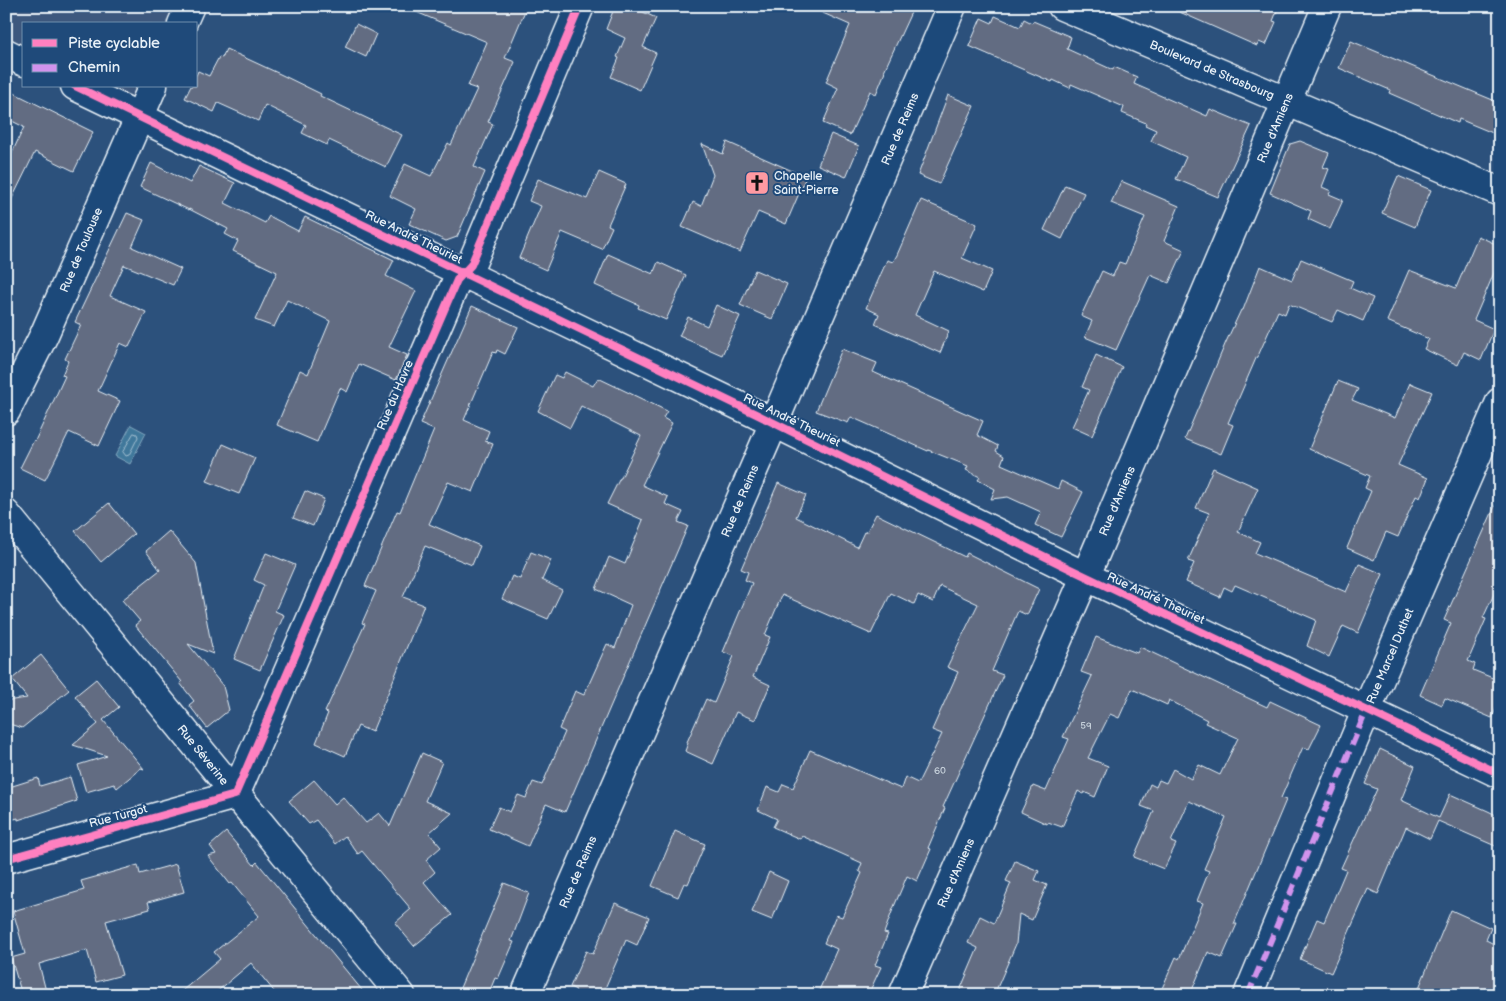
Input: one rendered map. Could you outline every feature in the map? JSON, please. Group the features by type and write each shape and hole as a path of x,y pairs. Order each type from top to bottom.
{"street":[{"path":"183,22 190,6"},
{"name":"Rue du Havre","path":"235,795 454,286 471,265 580,6"},
{"name":"Rue de Reims","path":"525,995 774,423 952,6"},
{"name":"Boulevard de Strasbourg","path":"1062,6 1500,192"},
{"name":"Rue d'Amiens","path":"903,995 1085,576 1327,6"},
{"path":"6,53 22,61"},
{"name":"Rue André Theuriet","path":"79,88 774,423 1085,576 1500,774"},
{"name":"Rue de Toulouse","path":"6,412 44,335 152,88"},
{"name":"Rue Marcel Duthet","path":"1248,995 1367,709 1500,402"},
{"name":"Rue Séverine","path":"6,514 400,995"},
{"name":"Rue Turgot","path":"6,859 235,795"}],"shaded area":[{"path":"6,6 190,6 183,22 22,22 22,61 6,53"},
{"path":"79,88 152,88 139,117"}],"water":[{"path":"131,425 146,433 130,464 115,456"}],"building":[{"path":"402,6 527,6 505,58 515,62 488,122 493,124 474,167 485,172 457,237 446,241 409,224 416,209 390,196 405,164 431,176 448,143 451,145 477,89 468,86 487,42"},
{"path":"615,6 630,6 656,18 643,47 656,53 640,90 611,77 625,38 606,29"},
{"path":"807,6 914,6 884,71 876,94 870,91 850,135 823,123 838,88 826,82 850,25"},
{"path":"1166,6 1279,6 1273,21 1276,22 1266,45 1259,42 1257,46"},
{"path":"995,16 1020,27 1024,19 1032,23 1033,21 1071,37 1067,49 1113,70 1114,67 1137,77 1134,84 1207,116 1210,109 1251,126 1218,197 1176,179 1186,157 1151,141 1156,130 1145,125 1146,123 1122,113 1124,107 1071,84 1070,88 1053,80 1052,82 969,46 981,18 992,23"},
{"path":"356,24 376,34 366,57 345,47"},
{"path":"1351,41 1500,103 1500,136 1459,119 1458,123 1389,93 1390,90 1339,68"},
{"path":"226,49 402,135 386,167 329,140 327,145 302,133 306,125 265,105 258,121 218,103 214,112 185,98 190,88 198,88 198,71 209,76 219,57 222,58"},
{"path":"6,89 93,132 74,171 35,152 6,211 6,166 24,127 6,118"},
{"path":"948,95 974,106 939,184 918,175"},
{"path":"831,134 859,146 846,177 818,165"},
{"path":"1300,141 1329,153 1323,167 1329,169 1322,187 1331,191 1329,194 1343,200 1330,229 1308,219 1311,211 1270,193 1290,144"},
{"name":"Chapelle Saint-Pierre","path":"727,142 806,177 786,224 758,212 740,252 682,227 693,202 701,206 713,175 702,144 723,154"},
{"path":"151,163 190,183 199,166 235,183 225,203 265,223 269,216 298,231 305,217 394,260 386,276 416,291 389,347 407,355 396,380 359,364 347,392 340,388 317,442 277,425 300,370 308,374 330,321 287,300 274,327 255,320 277,272 233,251 238,241 225,234 228,229 140,187"},
{"path":"599,172 626,184 608,225 612,227 602,249 562,232 546,270 519,258 541,206 529,201 538,179 587,199"},
{"path":"1398,176 1431,190 1415,227 1382,213"},
{"path":"1121,181 1179,206 1164,241 1184,250 1169,283 1150,275 1116,350 1085,337 1092,321 1081,316 1102,271 1113,276 1119,262 1125,264 1145,217 1111,203"},
{"path":"1065,185 1084,193 1062,239 1044,230"},
{"path":"921,200 977,224 962,258 992,271 983,292 934,271 915,315 949,331 940,353 875,324 879,314 866,308 887,260 893,262 897,255"},
{"path":"127,213 144,220 132,247 181,269 173,285 124,265 110,296 146,312 129,347 120,343 98,391 120,401 99,446 69,432 45,480 20,468 35,441 65,376 62,375 68,361 65,359 81,325 75,322"},
{"path":"1478,236 1500,246 1500,259 1474,320 1494,329 1481,360 1464,352 1458,365 1424,349 1429,339 1387,321 1409,270 1456,288"},
{"path":"608,254 653,274 658,262 686,275 666,320 638,308 639,305 595,285"},
{"path":"1301,259 1353,281 1350,288 1373,298 1363,321 1338,310 1332,322 1289,304 1285,314 1278,311 1228,423 1233,425 1221,454 1185,439 1226,342 1241,310 1243,310 1260,266 1292,280"},
{"path":"755,270 787,284 772,319 740,305"},
{"path":"716,305 740,316 722,355 679,336 688,317 707,326"},
{"path":"472,306 518,327 505,354 497,350 496,353 493,352 464,420 489,431 485,441 493,444 473,492 448,482 429,524 480,546 472,565 425,546 403,597 424,605 372,732 358,726 345,756 316,743 328,713 325,712 365,624 362,623 376,591 365,586 397,511 400,512 434,430 420,424"},
{"path":"842,349 877,363 873,372 983,421 977,435 998,446 996,451 1004,456 1001,464 1058,489 1061,481 1083,492 1061,537 1035,525 1041,512 1008,497 991,499 995,489 978,480 980,477 966,470 968,466 928,451 851,417 848,423 816,411"},
{"path":"1096,355 1122,367 1092,436 1072,427 1089,390 1082,387"},
{"path":"565,372 593,386 598,378 667,411 663,418 672,423 642,485 668,497 665,504 683,512 678,522 688,526 565,812 546,804 528,846 489,829 499,807 510,812 518,795 526,798 533,782 542,785 565,732 559,729 575,691 584,695 607,644 615,648 631,605 596,589 609,557 625,564 643,520 607,504 641,436 581,406 570,428 538,411 555,375 562,378"},
{"path":"1338,381 1358,389 1352,400 1395,418 1410,383 1432,392 1398,465 1428,478 1420,498 1416,496 1398,537 1386,532 1374,560 1347,548 1371,491 1365,488 1370,476 1309,449"},
{"path":"223,444 255,458 239,494 207,481"},
{"path":"1213,468 1258,488 1238,532 1260,542 1255,553 1346,592 1359,564 1383,574 1358,633 1343,626 1329,657 1307,646 1316,620 1235,585 1232,591 1224,587 1220,597 1186,582 1194,563 1188,561 1209,513 1196,508"},
{"path":"778,483 806,495 796,517 857,547 876,514 965,557 967,553 1039,589 1027,615 1018,611 992,671 1003,675 943,807 945,808 928,848 931,849 917,881 907,876 893,909 884,933 888,934 875,965 881,967 868,995 817,995 837,949 824,943 836,915 842,917 862,873 859,871 862,863 802,836 800,839 773,827 777,819 758,810 767,787 779,792 783,784 793,788 810,750 901,789 905,777 918,783 942,734 932,730 958,672 947,667 978,604 940,586 933,602 918,595 914,604 891,593 871,634 782,595 765,635 770,637 753,677 770,685 755,720 736,712 713,764 685,751 687,742 706,699 714,703 734,656 723,652 752,583 745,580 748,572 741,569"},
{"path":"305,491 324,499 313,526 293,518"},
{"path":"1500,495 1500,581 1483,618 1486,619 1468,661 1475,664 1473,670 1500,681 1500,699 1492,718 1445,698 1442,705 1420,695 1451,623 1444,620"},
{"path":"109,503 134,534 101,562 75,531"},
{"path":"169,531 196,563 213,654 188,644 223,686 229,710 207,728 189,705 194,701 180,683 182,682 135,625 140,621 122,600 160,570 146,551"},
{"path":"531,552 551,560 542,580 562,590 548,619 502,599 512,576 520,579"},
{"path":"266,553 295,565 275,611 284,615 260,670 234,659 264,585 254,580"},
{"path":"1096,637 1137,653 1140,647 1267,707 1270,701 1321,725 1309,749 1303,747 1281,798 1286,800 1234,924 1237,924 1222,958 1208,952 1190,995 1159,995 1176,957 1179,959 1203,903 1197,901 1209,871 1204,869 1226,817 1189,801 1171,842 1176,844 1164,869 1134,857 1154,811 1141,806 1150,784 1156,787 1159,780 1166,783 1173,769 1191,779 1199,765 1220,775 1238,738 1205,723 1207,720 1169,700 1167,705 1132,689 1119,718 1110,714 1088,758 1108,766 1095,797 1078,791 1062,827 1048,822 1047,824 1021,812 1033,786 1046,791 1069,739 1063,737 1092,676 1081,672"},
{"path":"41,655 69,690 22,728 6,723 6,701 27,698 12,679"},
{"path":"96,679 119,707 103,720 144,769 141,768 117,788 114,784 86,792 78,765 107,756 73,745 98,724 75,696"},
{"path":"1380,749 1415,766 1401,800 1439,818 1450,794 1488,811 1500,817 1500,848 1438,821 1430,839 1406,827 1378,894 1368,889 1331,973 1300,959 1317,919 1324,922 1346,870 1341,868 1377,789 1365,784"},
{"path":"422,753 442,762 425,801 452,813 429,833 441,847 426,860 435,872 424,882 452,915 414,946 395,923 411,909 362,851 358,854 345,836 335,844 316,820 309,824 289,801 314,780 335,804 343,797 366,823 379,813 390,826"},
{"path":"70,777 77,801 18,820 18,818 6,821 6,788 38,778 40,786"},
{"path":"675,831 705,844 688,884 684,883 678,897 652,886"},
{"path":"226,832 254,865 257,862 366,995 277,995 251,963 213,995 177,995 220,959 214,952 259,916 208,856 216,854 210,846"},
{"path":"1015,861 1039,871 1035,880 1047,885 1032,920 1019,914 1016,944 994,995 958,995 978,948 968,943 980,916 994,923 1011,883 1006,881"},
{"path":"176,864 184,892 148,902 150,909 106,921 122,975 96,982 87,950 39,964 47,995 22,995 11,958 25,954 13,911 84,890 81,881 138,865 140,874"},
{"path":"769,872 788,881 772,920 752,912"},
{"path":"504,883 529,893 511,941 514,942 498,979 495,978 488,995 457,995"},
{"path":"615,903 649,917 637,945 626,940 602,995 573,995 576,990 570,987 586,951 593,954"},
{"path":"1451,910 1491,928 1486,940 1500,947 1500,995 1416,995"}],"marked path":[{"path":"1248,995 1367,709"}],"cycle path":[{"path":"6,859 235,795 457,280 471,265 580,6"},
{"path":"79,88 756,414 1062,565 1500,774"}],"place":[{"name":"Chapelle Saint-Pierre","path":"757,183"}]}
